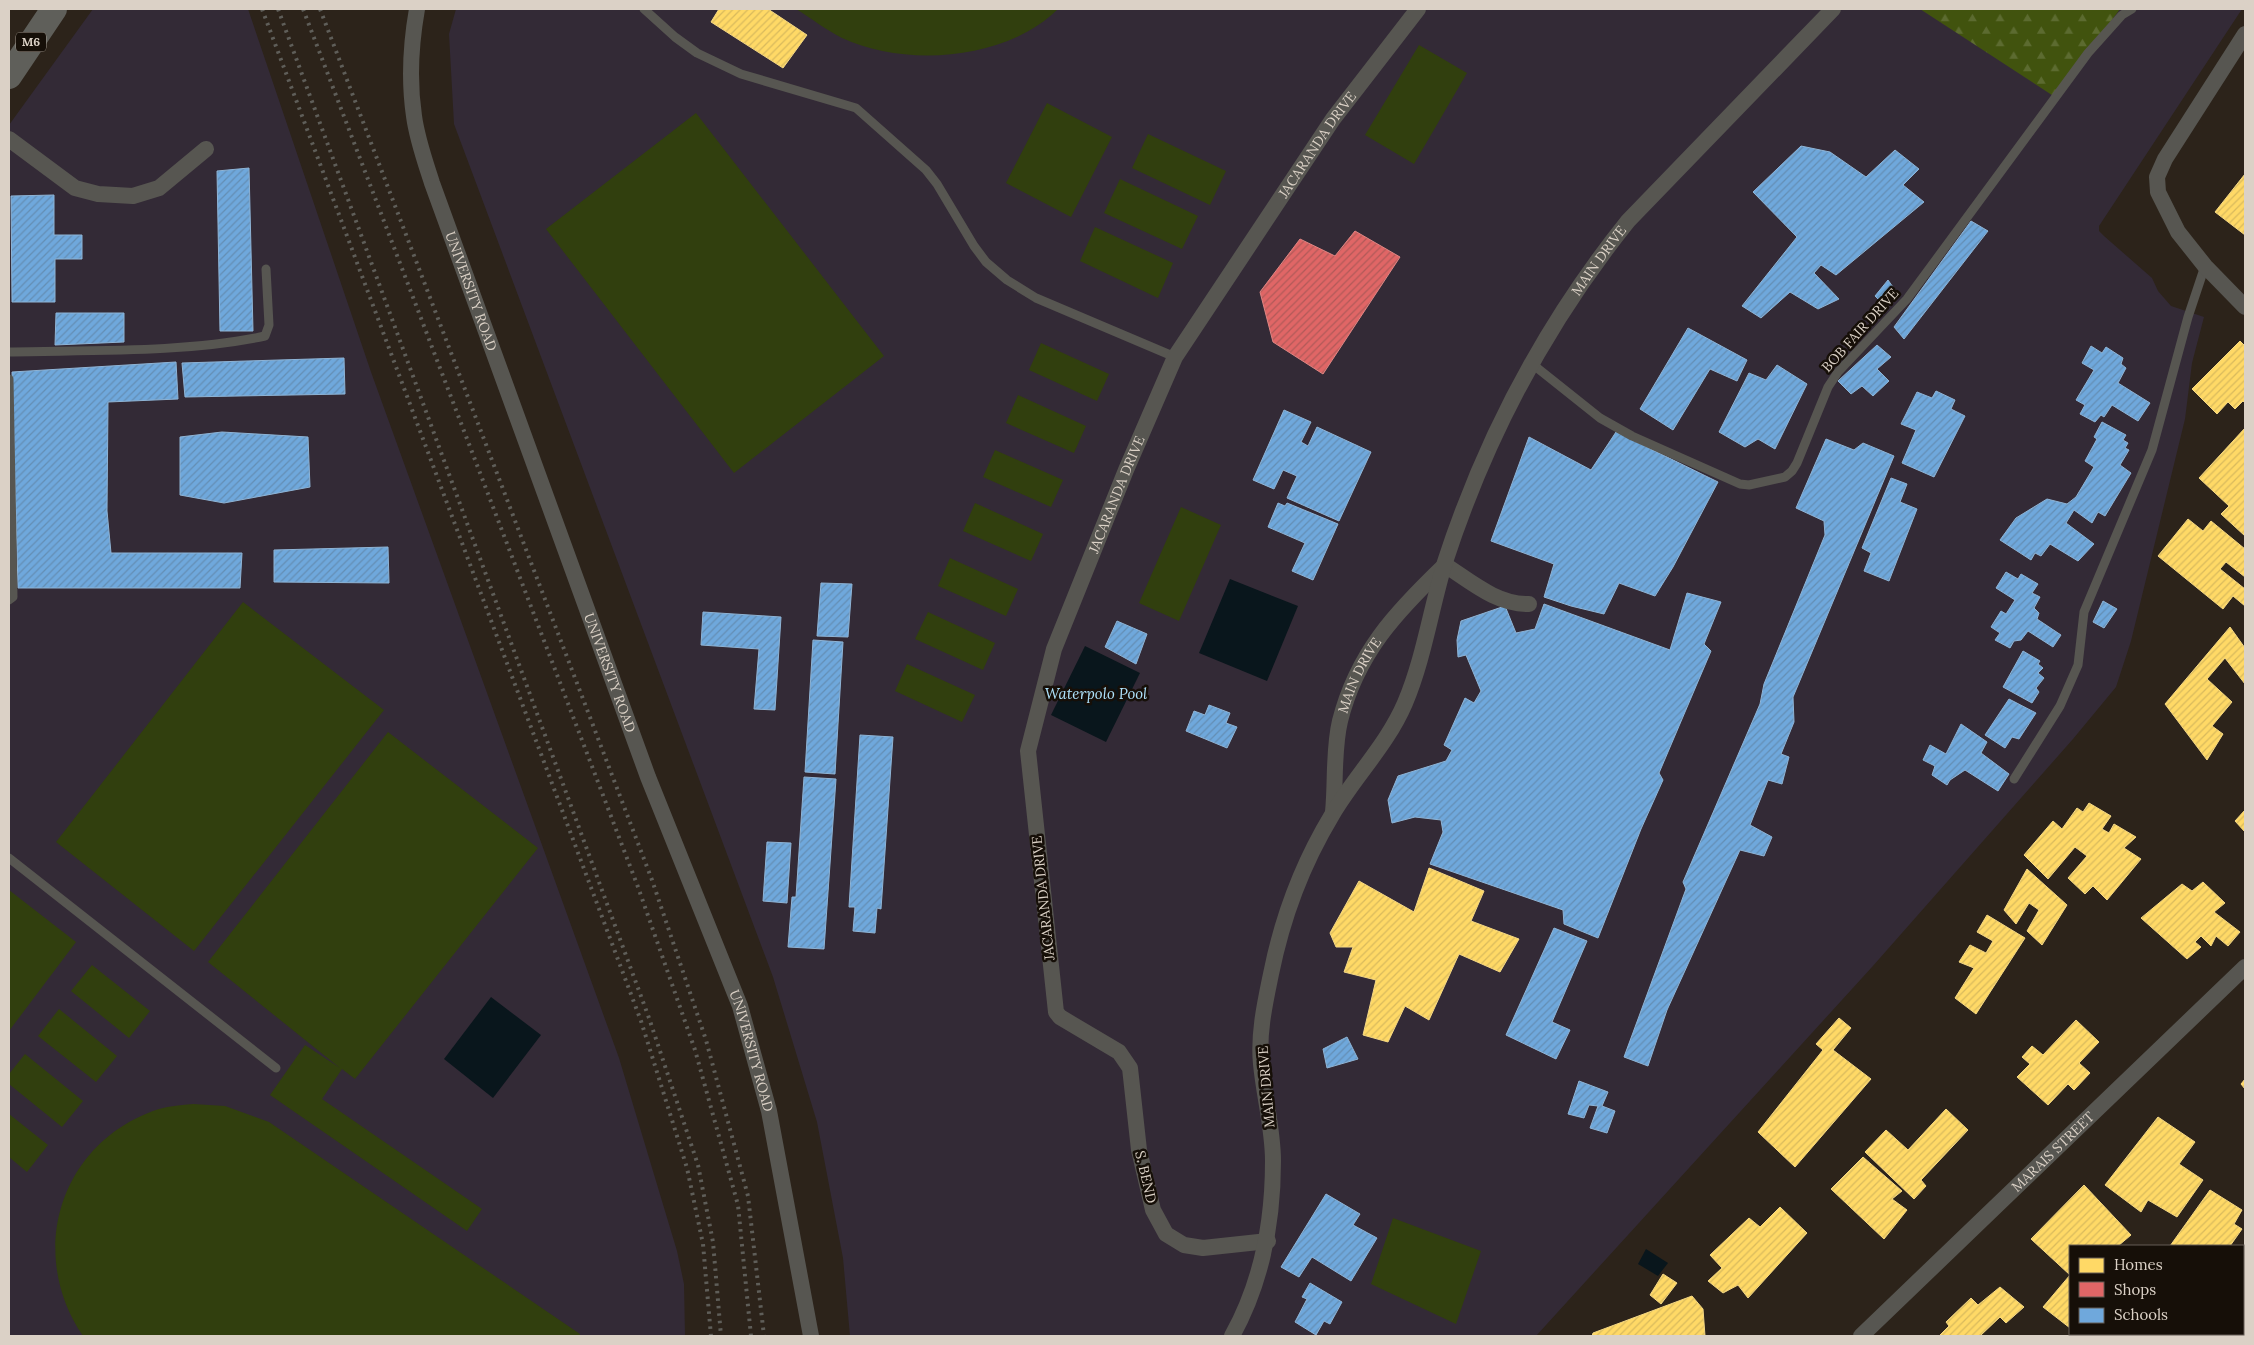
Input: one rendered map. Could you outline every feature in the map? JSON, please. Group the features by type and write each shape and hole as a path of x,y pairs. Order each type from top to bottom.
{"main road":[{"name":"M6","path":"9,76 54,9"}],"street":[{"name":"UNIVERSITY ROAD","path":"417,9 412,53 412,89 419,142 432,183 648,777 740,1006 769,1111 812,1336"},
{"name":"JACARANDA DRIVE","path":"1087,1034 1060,1017 1054,1007 1029,745 1054,649 1126,470 1175,357 1333,119 1418,9"},
{"name":"MAIN DRIVE","path":"1232,1336 1245,1312 1268,1241 1273,1158 1260,1060 1262,1025 1271,971 1294,895 1333,813 1386,740 1405,702 1444,564 1478,469 1532,363 1606,248 1628,221 1833,9"},
{"path":"2245,34 2165,159 2157,178 2158,192 2178,232 2205,266 2245,307"},
{"path":"9,139 76,188 98,194 133,196 159,188 206,149"},
{"name":"MAIN DRIVE","path":"1333,813 1340,722 1358,670 1373,643 1410,599 1444,564"},
{"path":"1444,564 1500,599 1519,604 1529,604"},
{"name":"MARAIS STREET","path":"1861,1336 2245,967"},
{"name":"S. BEND","path":"1087,1034 1119,1052 1130,1068 1139,1150 1154,1210 1166,1234 1184,1245 1203,1248 1268,1241"}],"lane":[{"path":"644,9 675,38 697,53 741,74 856,108 926,170 938,184 974,246 986,262 1007,280 1036,298 1175,357"},
{"name":"BOB FAIR DRIVE","path":"1532,363 1600,418 1650,444 1740,484 1750,485 1786,477 1798,463 1828,387 1838,372 1908,299 2088,53 2122,15 2132,9"},
{"path":"2014,779 2060,706 2078,665 2084,612 2152,450 2188,317 2205,266"},
{"path":"9,352 168,346 236,341 265,336 270,324 266,269"},
{"path":"9,379 13,596 9,600"},
{"path":"9,858 276,1068"}],"shaded area":[{"path":"93,9 248,9 371,372 619,1058 677,1251 684,1284 685,1336 9,1336 9,125"},
{"path":"456,9 2242,9 2099,226 2099,231 2104,236 2152,278 2158,291 2171,306 2204,317 2192,363 2185,419 2131,641 2116,687 2073,739 1872,967 1536,1336 850,1336 843,1258 817,1122 773,977 454,124 449,34"}],"green space":[{"path":"796,9 1058,9 1037,26 1012,39 984,48 955,54 925,55 896,53 868,47 842,38"},
{"path":"1920,9 2120,9 2055,97"},
{"path":"1419,45 1467,73 1414,164 1365,135"},
{"path":"1047,103 1112,137 1071,217 1006,183"},
{"path":"696,113 884,356 734,473 546,229"},
{"path":"1148,134 1226,171 1210,205 1132,168"},
{"path":"1120,179 1198,216 1182,249 1104,213"},
{"path":"1095,227 1173,263 1158,298 1080,261"},
{"path":"1041,343 1109,374 1097,401 1029,370"},
{"path":"1018,395 1086,426 1074,453 1006,423"},
{"path":"995,450 1063,480 1051,507 983,477"},
{"path":"975,503 1043,534 1031,561 963,531"},
{"path":"1181,507 1221,525 1179,621 1139,603"},
{"path":"950,558 1018,589 1006,616 938,586"},
{"path":"243,602 384,710 194,951 56,842"},
{"path":"928,612 995,643 983,670 915,639"},
{"path":"907,664 975,695 962,722 895,691"},
{"path":"388,732 538,848 355,1079 342,1069 322,1099 482,1209 467,1231 270,1095 305,1045 340,1068 208,962"},
{"path":"9,890 76,942 9,1031"},
{"path":"92,965 150,1011 129,1038 71,991"},
{"path":"59,1009 117,1056 96,1082 38,1036"},
{"path":"25,1054 83,1101 62,1127 9,1084 9,1074"},
{"path":"193,1104 225,1106 269,1122 580,1334 579,1336 83,1336 66,1304 57,1270 56,1236 62,1203 76,1173 97,1146 125,1125 159,1109"},
{"path":"9,1114 48,1145 27,1172 9,1157"},
{"path":"1393,1218 1481,1251 1456,1324 1371,1284"}],"water":[{"path":"1230,579 1298,606 1267,681 1199,653"},
{"name":"Waterpolo Pool","path":"1085,646 1140,673 1106,742 1051,715"},
{"path":"491,997 541,1035 493,1098 444,1059"},
{"path":"1646,1249 1668,1263 1658,1276 1638,1264"}],"building: Homes":[{"path":"719,9 768,9 807,35 783,68 711,22"},
{"path":"2245,174 2245,235 2215,212"},
{"path":"2240,341 2245,346 2245,403 2243,401 2235,409 2228,402 2217,414 2192,389"},
{"path":"2245,428 2245,536 2221,514 2229,506 2199,478"},
{"path":"2188,519 2203,531 2211,521 2245,549 2245,577 2226,562 2220,569 2245,589 2245,606 2233,596 2223,609 2158,556"},
{"path":"2230,627 2245,648 2245,684 2225,658 2207,679 2232,702 2212,726 2223,734 2207,760 2165,704"},
{"path":"2089,803 2111,816 2102,829 2109,833 2114,824 2136,837 2124,848 2141,859 2107,900 2093,886 2085,894 2068,878 2087,856 2075,847 2048,879 2024,855 2053,821 2062,829 2077,808 2083,812"},
{"path":"2245,810 2245,832 2235,821"},
{"path":"1429,868 1484,891 1471,921 1519,939 1500,972 1459,954 1429,1020 1405,1006 1388,1042 1363,1035 1376,980 1344,972 1353,947 1336,947 1330,933 1359,881 1414,912"},
{"path":"2027,869 2067,905 2042,945 2027,931 2039,910 2029,903 2016,924 2004,910"},
{"path":"2203,882 2225,903 2214,912 2240,932 2228,946 2216,936 2211,946 2201,936 2195,942 2201,947 2187,959 2141,918 2182,884 2192,891"},
{"path":"1987,915 2025,938 1976,1014 1955,998 1974,968 1959,962 1970,945 1986,953 1993,941 1977,932"},
{"path":"1839,1018 1851,1028 1833,1050 1871,1079 1795,1167 1758,1132 1823,1050 1816,1044"},
{"path":"2076,1020 2099,1042 2079,1063 2090,1073 2074,1090 2068,1084 2048,1105 2017,1077 2030,1064 2022,1057 2032,1046 2043,1055"},
{"path":"2245,1079 2245,1089 2241,1084"},
{"path":"1946,1109 1968,1130 1921,1180 1926,1186 1914,1199 1865,1152 1886,1130 1908,1150"},
{"path":"2158,1117 2195,1142 2179,1164 2203,1180 2177,1217 2148,1200 2141,1212 2105,1185"},
{"path":"1863,1157 1902,1191 1892,1199 1907,1210 1884,1239 1831,1189"},
{"path":"2084,1185 2131,1235 2119,1245 2069,1245 2069,1274 2031,1239"},
{"path":"2210,1190 2242,1210 2234,1224 2242,1229 2231,1245 2171,1245"},
{"path":"1780,1207 1807,1233 1748,1298 1738,1285 1723,1293 1708,1281 1722,1268 1710,1255 1749,1218 1760,1227"},
{"path":"1663,1274 1677,1283 1661,1304 1650,1295"},
{"path":"2069,1276 2069,1327 2043,1307"},
{"path":"2000,1287 2024,1307 2006,1323 2000,1317 1980,1336 1939,1336 1949,1326 1946,1322 1971,1298 1978,1305"},
{"path":"1692,1296 1703,1309 1705,1336 1592,1336 1593,1333"}],"building: Shops":[{"path":"1355,231 1400,257 1323,374 1273,342 1260,292 1300,239 1335,256"}],"building: Schools":[{"path":"1801,146 1830,152 1866,177 1895,150 1919,169 1903,185 1924,202 1836,275 1821,265 1814,273 1839,299 1818,309 1790,292 1761,318 1742,306 1797,237 1753,192"},
{"path":"249,168 253,331 220,331 217,171"},
{"path":"54,195 54,235 82,235 82,259 55,259 55,302 12,302 11,196"},
{"path":"1971,221 1988,231 1904,339 1894,327"},
{"path":"1888,280 1895,290 1881,302 1875,296"},
{"path":"56,313 124,313 124,342 55,345"},
{"path":"1688,328 1747,360 1737,381 1710,369 1673,430 1640,409"},
{"path":"1877,345 1891,357 1877,369 1889,381 1873,396 1862,386 1851,394 1838,381"},
{"path":"2091,346 2102,353 2106,347 2123,358 2121,364 2126,368 2118,383 2150,403 2138,421 2112,405 2104,417 2101,415 2095,422 2080,414 2085,405 2076,400 2094,370 2082,363"},
{"path":"344,358 345,394 185,397 182,363"},
{"path":"176,362 178,399 108,402 107,511 111,553 242,553 240,588 18,588 12,372"},
{"path":"1777,365 1807,384 1775,449 1758,439 1745,447 1719,432 1749,373 1766,380"},
{"path":"1936,391 1955,400 1951,409 1965,416 1934,477 1902,463 1916,430 1901,424 1917,392 1932,398"},
{"path":"1284,410 1311,422 1301,442 1308,446 1317,427 1371,452 1339,521 1287,498 1297,476 1283,470 1274,489 1253,480"},
{"path":"2102,422 2126,435 2123,440 2128,443 2125,448 2129,450 2120,465 2131,473 2105,516 2098,512 2092,523 2074,510 2066,523 2094,544 2078,561 2050,544 2041,556 2035,553 2031,560 2000,540 2016,518 2047,499 2067,504 2076,497 2094,467 2085,461 2097,439 2094,437"},
{"path":"222,432 308,437 310,487 224,503 180,495 180,437"},
{"path":"1616,432 1718,482 1673,567 1655,596 1619,583 1604,614 1544,597 1554,564 1491,541 1529,437 1591,470"},
{"path":"1826,439 1854,450 1863,443 1894,456 1793,697 1794,722 1781,754 1789,757 1782,784 1768,780 1750,825 1772,837 1764,856 1740,850 1667,1010 1648,1066 1624,1057 1686,889 1683,882 1760,704 1764,684 1825,535 1824,521 1796,508"},
{"path":"1891,478 1907,484 1900,502 1917,509 1889,581 1864,571 1871,553 1862,548"},
{"path":"1278,503 1285,506 1287,503 1338,524 1313,580 1292,571 1305,543 1268,527"},
{"path":"388,547 389,583 274,582 274,550"},
{"path":"2006,572 2018,579 2021,574 2038,584 2032,593 2040,597 2034,608 2039,613 2037,619 2061,635 2053,647 2028,631 2021,640 2014,641 2010,648 1995,640 2000,633 1991,627 2001,611 2006,614 2015,600 1996,588"},
{"path":"821,583 852,584 848,637 817,636"},
{"path":"1687,593 1721,602 1704,644 1711,651 1659,773 1663,780 1641,829 1598,938 1564,924 1563,910 1430,864 1443,832 1441,820 1415,817 1392,823 1388,800 1398,776 1446,761 1452,750 1444,745 1465,698 1474,703 1481,691 1466,655 1458,657 1457,640 1461,621 1505,606 1516,633 1535,629 1544,604 1670,650"},
{"path":"2103,601 2117,609 2104,628 2093,622"},
{"path":"703,612 781,617 775,710 754,709 759,649 701,645"},
{"path":"1117,621 1147,634 1136,664 1105,647"},
{"path":"813,640 843,642 835,774 805,772"},
{"path":"2023,651 2040,661 2038,664 2043,668 2038,673 2044,678 2036,688 2039,692 2032,703 2003,687"},
{"path":"2009,699 2036,713 2019,739 2012,737 2005,748 1985,735"},
{"path":"1209,705 1230,713 1226,723 1237,727 1227,748 1186,731 1194,711 1205,715"},
{"path":"1961,724 1987,742 1981,753 2009,774 1998,791 1965,770 1950,780 1947,785 1932,775 1935,766 1923,760 1930,745 1946,754"},
{"path":"860,735 893,737 881,909 877,908 875,933 853,931 855,907 849,907"},
{"path":"804,777 836,779 824,949 788,947 792,897 796,897"},
{"path":"767,842 791,843 787,903 763,901"},
{"path":"1554,928 1587,941 1552,1022 1570,1030 1556,1059 1506,1035"},
{"path":"1347,1037 1358,1059 1327,1068 1323,1049"},
{"path":"1579,1081 1608,1092 1602,1106 1615,1111 1607,1133 1590,1128 1598,1106 1589,1105 1584,1118 1568,1114"},
{"path":"1326,1194 1360,1214 1353,1225 1377,1238 1351,1281 1312,1257 1299,1277 1281,1267"},
{"path":"1310,1283 1342,1302 1330,1324 1324,1321 1316,1335 1295,1322 1307,1299 1302,1297"}],"railway":[{"path":"262,9 641,1021 687,1168 703,1244 711,1336"},
{"path":"278,9 649,1018 698,1165 713,1242 721,1336"},
{"path":"303,9 638,887 695,1050 738,1205 751,1336"},
{"path":"320,9 652,880 706,1040 748,1196 764,1336"}]}
